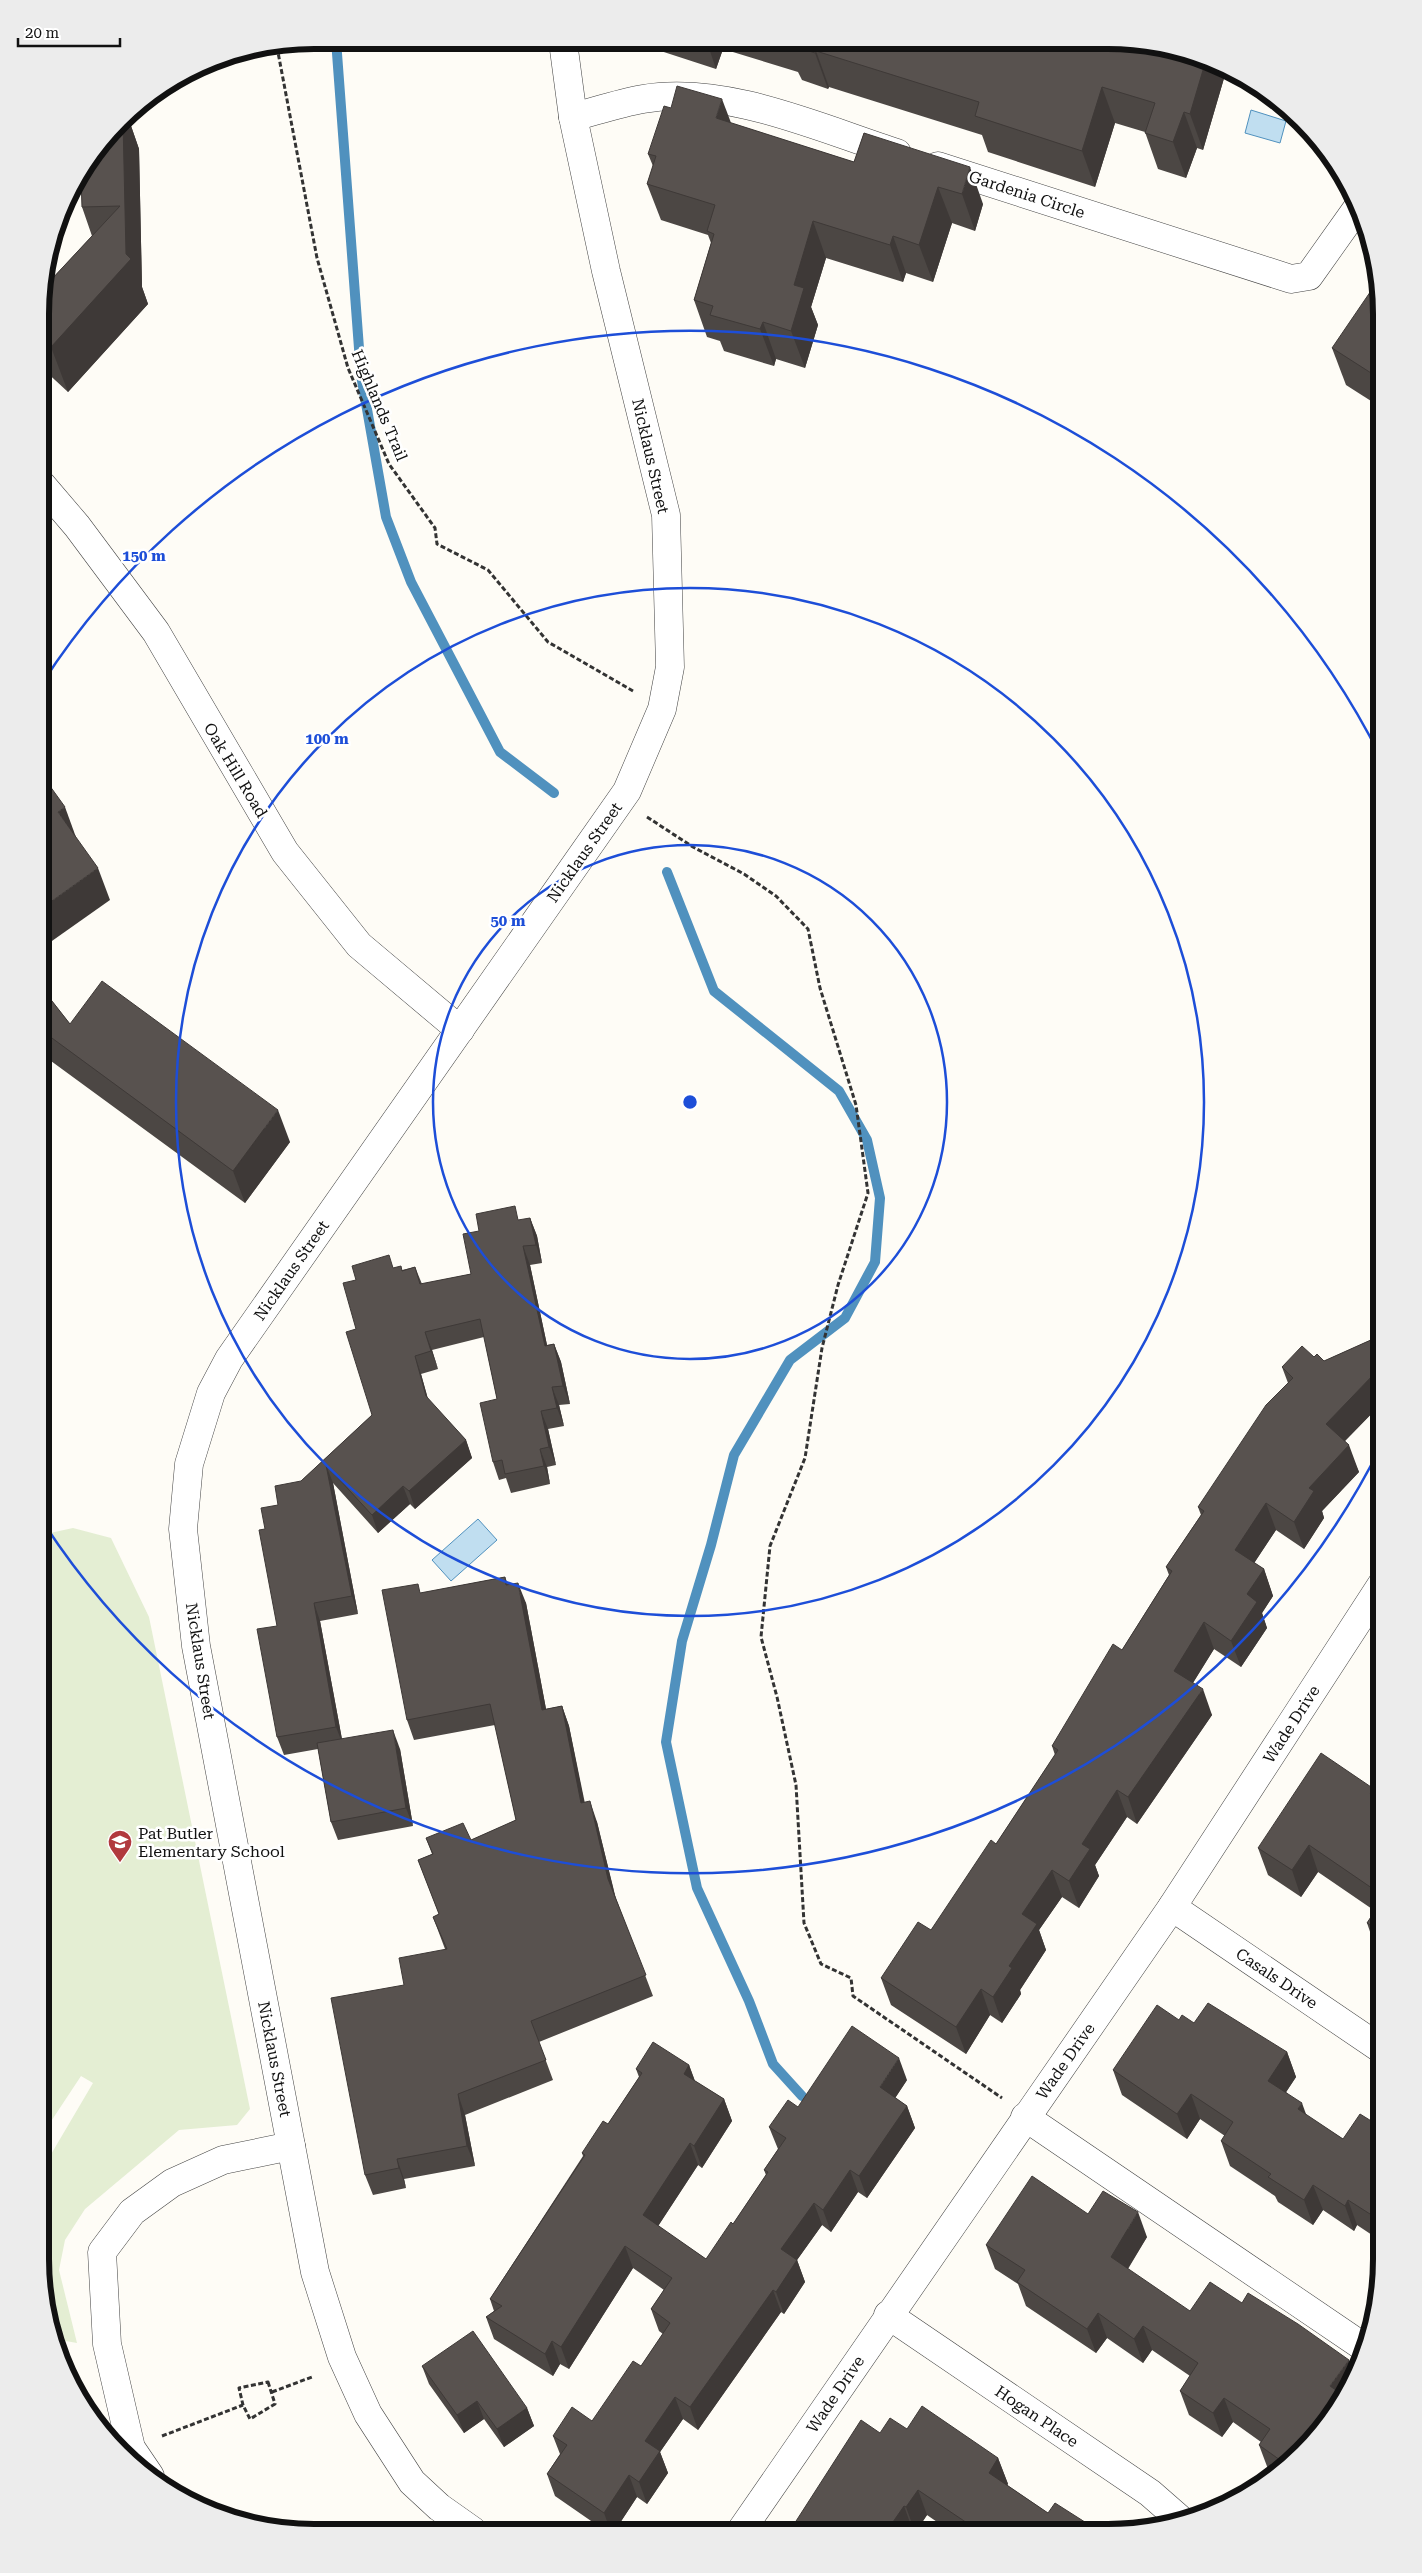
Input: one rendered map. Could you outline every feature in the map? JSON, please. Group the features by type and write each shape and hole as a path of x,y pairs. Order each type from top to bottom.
{"street":[{"name":"Nicklaus Street","path":"459,2524 412,2482 368,2414 342,2357 315,2272 196,1646 183,1530 189,1464 211,1392 229,1359 621,800 648,745 662,709 670,668 666,515 606,271 573,117 564,49"},
{"name":"Gardenia Circle","path":"573,117 644,99 696,97 746,104 1291,279 1309,276 1353,213"},
{"name":"Oak Hill Road","path":"49,493 77,526 156,632 285,852 359,945 460,1030"},
{"name":"Wade Drive","path":"745,2524 888,2315 1172,1907 1373,1598"},
{"name":"Casals Drive","path":"1172,1907 1373,2043"},
{"path":"1026,2117 1359,2344"},
{"path":"138,2458 131,2448 107,2344 102,2252 132,2212 172,2183 224,2160 291,2146"},
{"name":"Hogan Place","path":"888,2315 1150,2493 1176,2515"}],"path":[{"name":"Highlands Trail","path":"278,51 317,258 348,368 389,464 435,528 437,544 488,570 548,642 662,709"},
{"path":"621,800 693,847 744,874 776,896 808,929 820,988 856,1105 868,1193 838,1285 822,1348 805,1458 770,1546 761,1636 777,1697 796,1785 804,1923 821,1964 851,1978 853,1996 996,2093 1026,2117"},
{"path":"272,2392 312,2377"},
{"path":"268,2382 272,2392 275,2404 250,2419 243,2405 239,2388 268,2382"},
{"path":"131,2448 243,2405"}],"green space":[{"path":"73,1528 111,1538 149,1617 250,2109 237,2125 179,2130 85,2209 65,2240 59,2270 77,2343 62,2340 54,2311 49,2277 49,2158 93,2083 81,2076 49,2124 49,1533"}],"water":[{"path":"1251,110 1286,121 1280,143 1245,133"},
{"path":"478,1519 497,1540 451,1581 432,1560"}],"building":[{"path":"803,49 1126,49 1160,54 1204,67 1190,114 1184,112 1173,142 1145,133 1155,103 1102,87 1082,151 975,116 979,102 816,51 815,53"},
{"path":"677,86 722,99 716,118 854,162 864,133 970,167 962,194 938,187 919,245 893,236 890,245 813,221 794,285 804,288 791,331 763,322 760,329 710,315 713,306 694,300 714,234 707,231 715,205 647,184 656,156 648,154 664,106 671,108"},
{"path":"123,129 126,254 131,259 51,347 49,345 51,280 120,206 82,207 81,186 103,152"},
{"path":"1372,289 1373,374 1332,348"},
{"path":"49,785 65,807 58,812 98,868 49,903"},
{"path":"102,981 278,1110 233,1171 49,1036 49,997 70,1024"},
{"path":"515,1206 518,1220 530,1218 536,1245 523,1246 545,1346 554,1344 563,1386 552,1387 557,1408 541,1411 549,1447 540,1449 544,1466 505,1474 502,1460 493,1462 480,1403 497,1399 480,1319 425,1332 431,1351 415,1356 426,1396 466,1440 409,1491 403,1486 372,1515 326,1465 352,1596 314,1603 336,1727 277,1737 257,1629 277,1626 259,1530 265,1529 261,1508 278,1505 275,1486 301,1481 372,1415 346,1332 356,1329 343,1283 356,1280 352,1266 389,1255 393,1268 401,1266 402,1271 415,1267 420,1284 471,1274 463,1234 479,1231 476,1214"},
{"path":"1373,1339 1373,1375 1326,1424 1349,1445 1309,1488 1314,1491 1294,1522 1266,1503 1235,1550 1264,1569 1247,1594 1257,1602 1231,1641 1204,1622 1174,1671 1203,1689 1128,1797 1117,1790 1082,1844 1090,1849 1069,1881 1052,1870 1022,1914 1037,1924 1009,1966 1012,1968 993,1997 981,1989 956,2027 881,1978 918,1922 931,1930 991,1840 996,1844 1058,1750 1052,1746 1113,1644 1122,1650 1172,1571 1166,1567 1204,1511 1198,1507 1266,1405 1293,1378 1282,1367 1302,1346 1314,1357 1317,1354 1324,1361"},
{"path":"505,1577 506,1585 518,1583 542,1710 562,1706 581,1803 590,1801 608,1879 646,1975 531,2021 546,2060 458,2094 467,2146 397,2159 399,2168 365,2175 331,1998 404,1985 399,1958 447,1949 433,1917 439,1914 418,1860 433,1854 426,1838 463,1823 471,1840 516,1820 490,1704 407,1720 382,1590 418,1584 420,1593"},
{"path":"393,1730 406,1808 331,1822 317,1743"},
{"path":"1321,1753 1373,1788 1370,1794 1373,1796 1373,1889 1309,1845 1292,1870 1258,1848"},
{"path":"1373,1914 1373,1927 1367,1923"},
{"path":"1208,2003 1287,2052 1268,2081 1302,2103 1298,2109 1343,2139 1360,2114 1373,2122 1373,2216 1348,2200 1345,2206 1313,2185 1304,2200 1268,2177 1271,2174 1221,2141 1233,2122 1191,2094 1177,2114 1113,2070 1157,2005 1179,2020 1182,2015 1194,2023"},
{"path":"852,2026 899,2058 880,2087 907,2106 859,2176 850,2170 823,2210 814,2203 781,2249 797,2260 776,2292 773,2290 690,2407 675,2397 645,2441 660,2451 639,2482 629,2475 604,2513 547,2474 567,2445 553,2436 572,2407 592,2421 633,2361 641,2366 670,2323 651,2309 672,2278 625,2246 561,2347 552,2341 545,2354 486,2317 502,2306 490,2299 585,2155 582,2153 603,2121 608,2124 642,2073 636,2069 653,2042 689,2065 684,2074 724,2099 694,2146 690,2143 643,2215 706,2259 731,2222 733,2224 768,2172 764,2170 786,2138 769,2127 788,2100 798,2107"},
{"path":"1032,2176 1088,2214 1103,2191 1138,2212 1111,2257 1190,2311 1210,2282 1242,2303 1248,2293 1298,2324 1349,2360 1330,2386 1338,2392 1319,2421 1281,2461 1259,2445 1270,2429 1224,2398 1213,2413 1180,2391 1198,2363 1143,2326 1134,2339 1098,2313 1087,2329 1017,2282 1025,2270 986,2245"},
{"path":"473,2331 527,2408 497,2429 477,2401 457,2415 422,2366"},
{"path":"922,2406 998,2458 989,2473 1048,2513 1055,2503 1088,2524 969,2524 918,2490 892,2524 794,2524 861,2420 880,2433 890,2418 907,2429"}],"waterway":[{"path":"337,49 361,375 386,517 411,582 500,752 554,793"},
{"path":"667,872 714,991 839,1091 867,1140 880,1198 875,1262 845,1318 790,1360 734,1455 711,1545 682,1641 666,1742 697,1888 749,2001 773,2064 802,2096"}],"place":[{"name":"Pat Butler Elementary School","path":"120,1863"}]}
